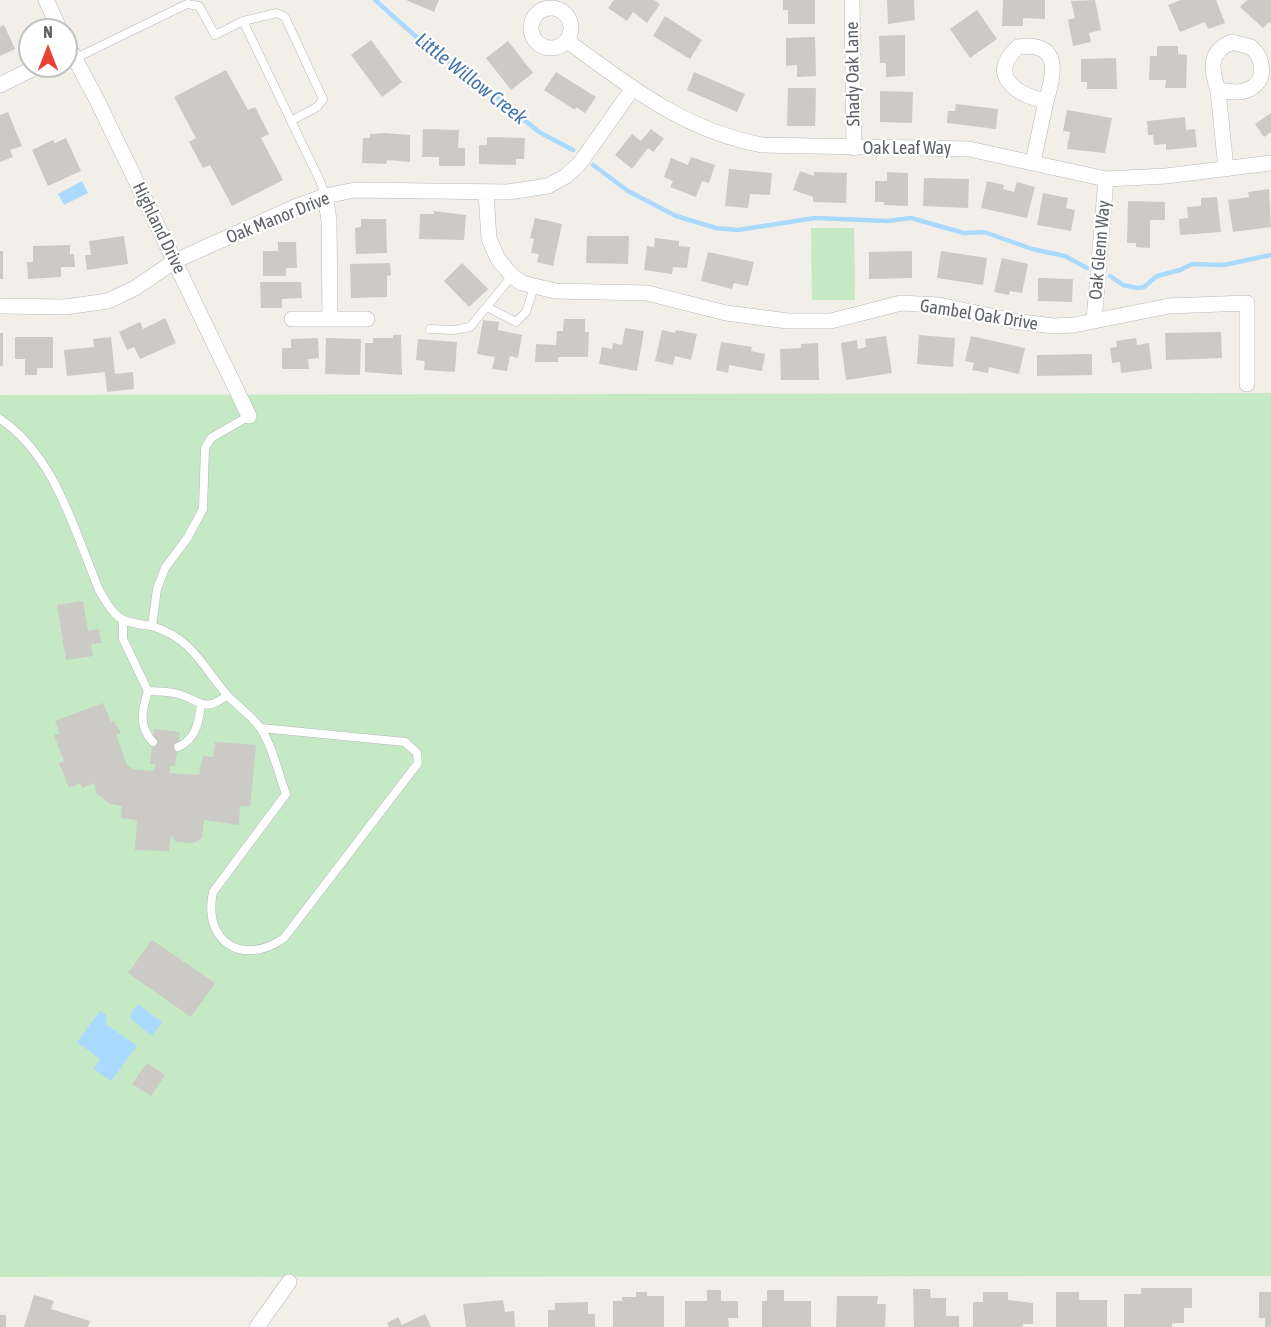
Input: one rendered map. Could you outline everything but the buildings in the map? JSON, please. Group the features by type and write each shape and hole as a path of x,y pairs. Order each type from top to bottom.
{"street":[{"path":"46,0 54,18"},
{"name":"Shady Oak Lane","path":"852,0 854,148"},
{"name":"Oak Leaf Way","path":"567,41 683,120 730,139 762,145 969,149 1106,179 1227,169 1271,162"},
{"name":"Highland Drive","path":"78,68 175,261 249,416"},
{"path":"0,85 18,76"},
{"name":"Oak Manor Drive","path":"0,306 65,307 108,301 135,288 175,261 297,206 326,196 355,190 486,192 529,190 548,186 566,176 585,156 633,88"},
{"path":"1218,90 1227,169"},
{"path":"1033,162 1046,101"},
{"name":"Oak Glenn Way","path":"1095,321 1106,179"},
{"name":"Gambel Oak Drive","path":"486,192 489,239 498,259 512,276 534,287 555,291 647,292 726,314 788,321 831,321 902,303 939,305 1034,325 1053,326 1095,321 1169,306 1247,303 1247,384"},
{"path":"326,196 329,220 330,319"},
{"path":"292,319 367,319"},
{"path":"257,1327 289,1282"}],"lane":[{"path":"78,46 187,4 199,6 215,35 243,21 277,12 285,17 323,99 317,106 291,121"},
{"path":"243,21 326,196"},
{"path":"430,329 454,330 470,327 512,276"},
{"path":"487,307 516,322 526,312 534,287"},
{"path":"152,626 157,589 165,568 188,537 203,509 205,448 211,438 249,416"},
{"path":"0,419 29,445 45,466 99,590 110,609 123,622 152,626 171,632 183,640 211,670 227,695 261,728 286,794 213,892 209,910 218,934 240,950 255,952 270,948 284,938 418,763 417,753 405,742 261,728"},
{"path":"123,622 123,639 148,692 142,716 146,736 153,742"},
{"path":"148,692 181,694 201,704 219,702 227,695"},
{"path":"178,747 184,744 196,728 201,704"}],"green space":[{"path":"811,228 854,228 855,300 812,300"},
{"path":"1271,393 1271,1276 0,1277 0,395"}],"water":[{"path":"82,181 88,193 64,205 58,194"},
{"path":"139,1005 162,1022 152,1036 130,1018 132,1011"},
{"path":"100,1011 106,1015 107,1025 137,1046 111,1081 94,1069 100,1059 77,1042"}],"waterway":[{"name":"Little Willow Creek","path":"375,0 430,49 471,76 539,132 573,150"},
{"name":"Little Willow Creek","path":"593,165 628,191 676,216 716,228 738,230 815,218 888,221 911,218 964,233 984,232 1032,249 1065,256 1087,268"},
{"name":"Little Willow Creek","path":"1110,276 1123,285 1138,288 1144,287 1157,276 1192,264 1224,265 1271,255"}]}
